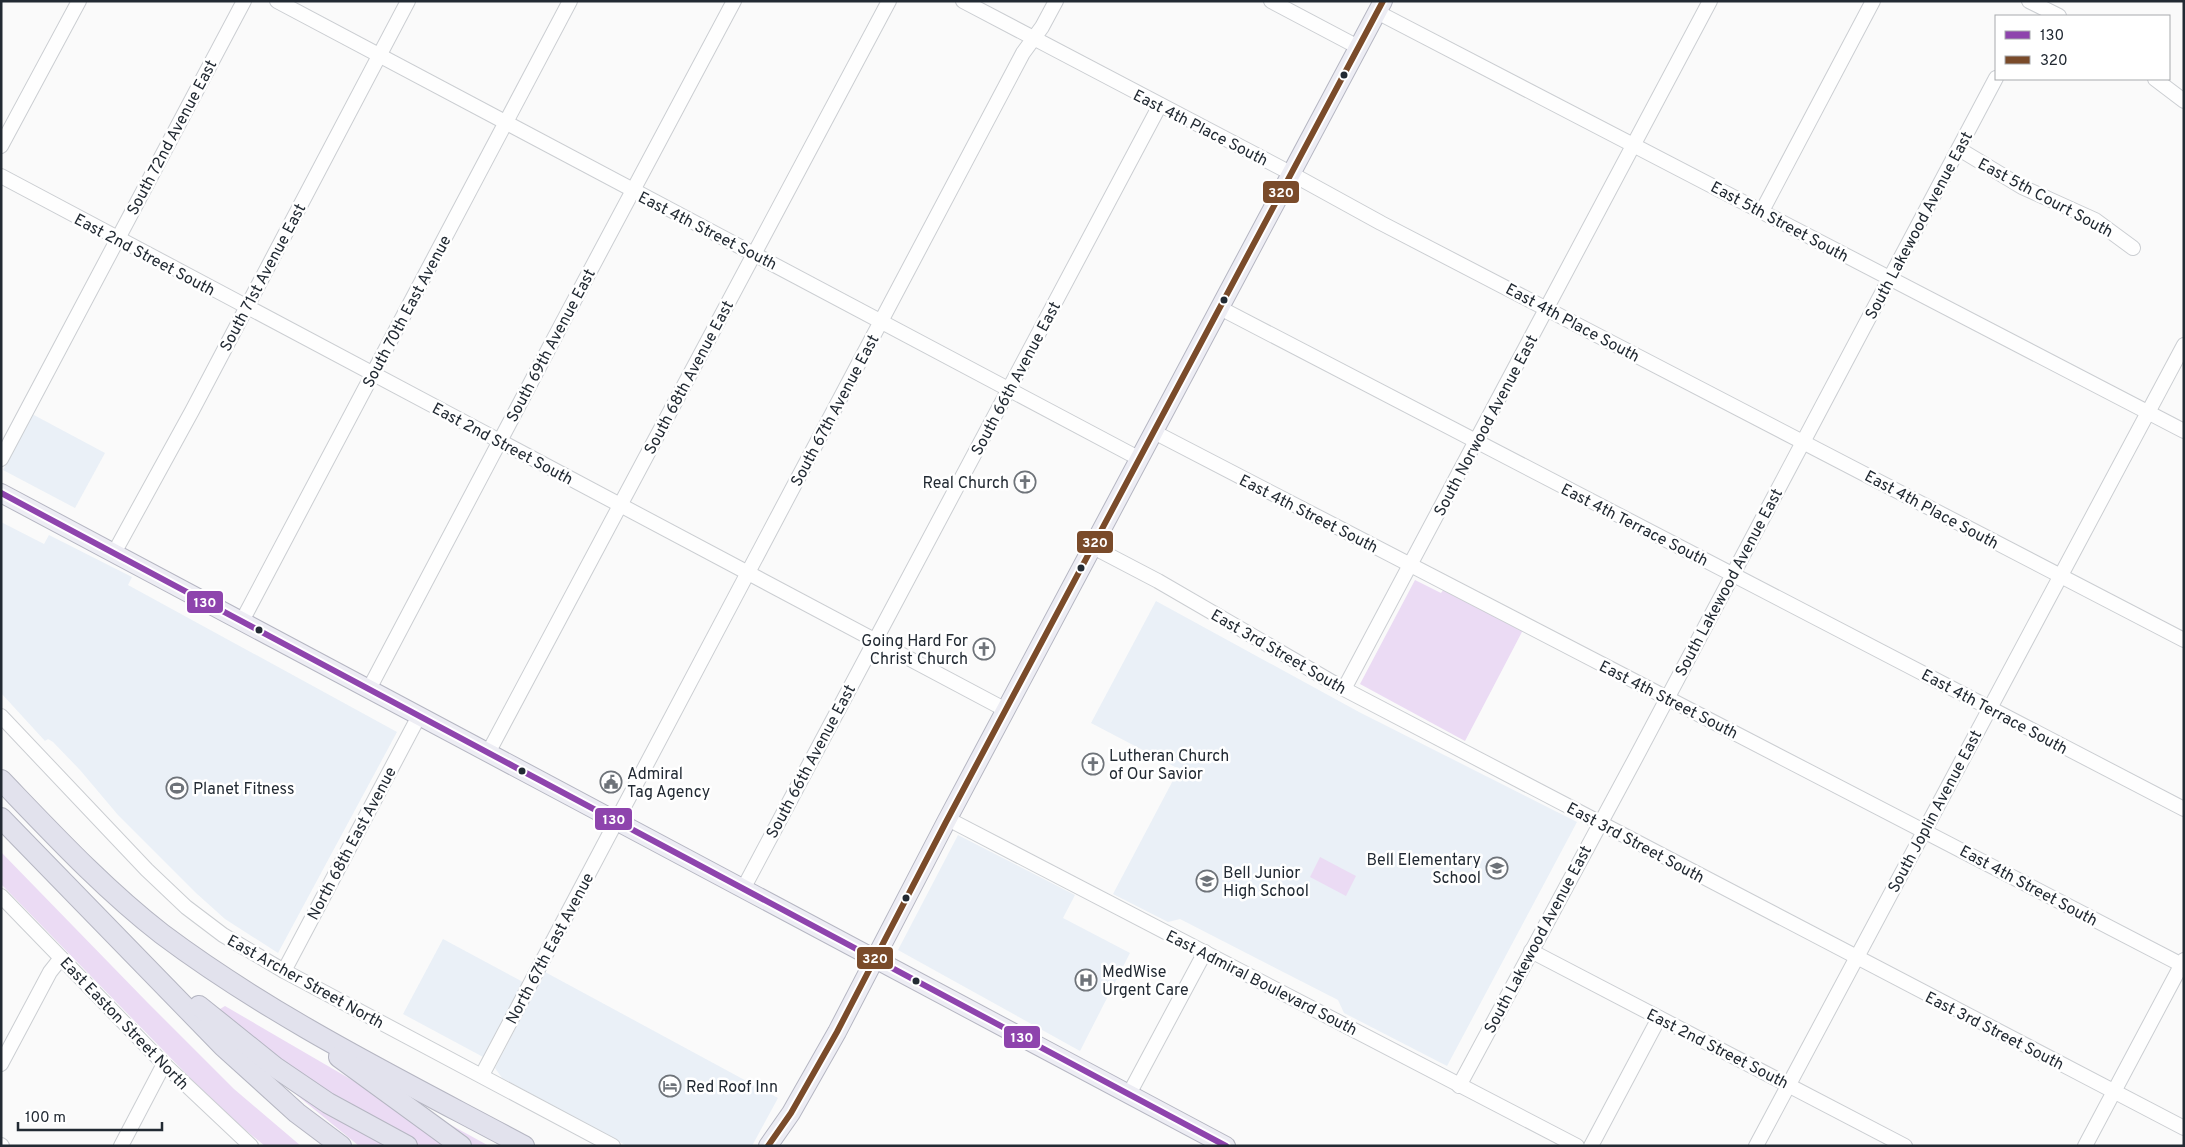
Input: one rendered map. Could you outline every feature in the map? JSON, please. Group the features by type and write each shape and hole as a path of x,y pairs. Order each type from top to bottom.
{"highway":[{"path":"1,780 128,906 162,934 216,972 277,1011 524,1146"},
{"path":"1,818 256,1077 297,1113 341,1146"},
{"path":"143,964 275,1067 328,1103 406,1146"},
{"path":"277,1011 461,1146"}],"main road":[{"path":"768,1146 791,1113 835,1035 948,818 1380,6"},
{"path":"1,493 1226,1146"},
{"path":"779,1146 791,1113"}],"street":[{"path":"1,146 78,1"},
{"name":"South 72nd Avenue East","path":"1,459 244,1"},
{"name":"East 4th Street South","path":"277,1 1140,459"},
{"name":"South 71st Avenue East","path":"114,552 192,411 245,307 408,1"},
{"name":"South 70th East Avenue","path":"242,621 570,1"},
{"name":"South 69th Avenue East","path":"369,689 564,316 634,191 734,1"},
{"name":"South 68th Avenue East","path":"488,753 889,1"},
{"name":"East 4th Place South","path":"963,1 2184,640"},
{"name":"South 67th Avenue East","path":"616,821 1023,53 1034,39 1056,1"},
{"path":"1271,1 1358,47"},
{"name":"South Norwood Avenue East","path":"1344,689 1710,1"},
{"path":"1762,211 1873,1"},
{"name":"East 5th Street South","path":"1380,6 1634,145 2184,431"},
{"path":"2033,6 2056,15"},
{"name":"South Lakewood Avenue East","path":"1459,1086 1995,80"},
{"path":"2156,80 2184,101"},
{"name":"South 66th Avenue East","path":"743,888 1160,105"},
{"name":"East 5th Court South","path":"1958,149 2022,187 2095,220 2133,248"},
{"name":"East 2nd Street South","path":"1,176 1006,710"},
{"name":"East 4th Terrace South","path":"1220,308 2184,809"},
{"name":"South Joplin Avenue East","path":"1756,1146 2184,345"},
{"name":"East 4th Street South","path":"1154,432 2183,964"},
{"name":"East 3rd Street South","path":"1093,546 1158,581 1344,689 2184,1128"},
{"name":"East Archer Street North","path":"1,716 165,888 223,935 284,971 613,1146"},
{"name":"North 68th East Avenue","path":"284,971 419,716"},
{"name":"East Admiral Boulevard South","path":"948,818 1577,1146"},
{"name":"North 67th East Avenue","path":"482,1075 616,821"},
{"name":"East Easton Street North","path":"1,896 164,1064 251,1146"},
{"name":"East 2nd Street South","path":"1531,951 1905,1146"},
{"path":"1129,1094 1205,952"},
{"path":"1,1064 50,972 61,958"},
{"path":"2085,1146 2183,964"},
{"path":"1592,1146 1659,1018"},
{"path":"120,1146 164,1064"}],"shaded area":[{"path":"32,414 105,453 75,508 3,470"},
{"path":"1,522 44,544 49,535 132,577 128,585 397,732 278,953 225,919 196,893 118,815 80,770 53,742 48,739 45,741 1,693"},
{"path":"1415,580 1441,593 1444,589 1523,630 1465,741 1360,684"},
{"path":"1156,601 1359,712 1577,822 1447,1066 1344,1013 1338,1000 1180,919 1168,922 1113,894 1179,769 1091,723"},
{"path":"958,835 1075,895 1063,918 1130,953 1080,1051 898,950"},
{"path":"1,852 234,1089 301,1146 265,1146 232,1119 202,1090 1,884"},
{"path":"1320,857 1356,876 1346,896 1310,877"},
{"path":"443,939 525,983 485,1058 403,1014"},
{"path":"545,972 778,1098 752,1146 627,1146 502,1078 495,1068"},
{"path":"225,1006 395,1105 450,1146 414,1146 331,1099 235,1027 220,1009"},
{"path":"249,1056 390,1146 359,1146"},
{"path":"422,1109 489,1146 469,1146"}],"transit line":[{"name":"320","path":"768,1146 791,1113 837,1032 946,822 1383,1"},
{"name":"130","path":"1,493 1226,1146"}],"place":[{"name":"Real Church","path":"1025,482"},
{"name":"Going Hard For Christ Church","path":"984,649"},
{"name":"Lutheran Church of Our Savior","path":"1093,764"},
{"name":"Admiral Tag Agency","path":"611,782"},
{"name":"Planet Fitness","path":"177,788"},
{"name":"Bell Elementary School","path":"1497,868"},
{"name":"Bell Junior High School","path":"1207,881"},
{"name":"MedWise Urgent Care","path":"1086,980"},
{"name":"Red Roof Inn","path":"670,1086"}]}
